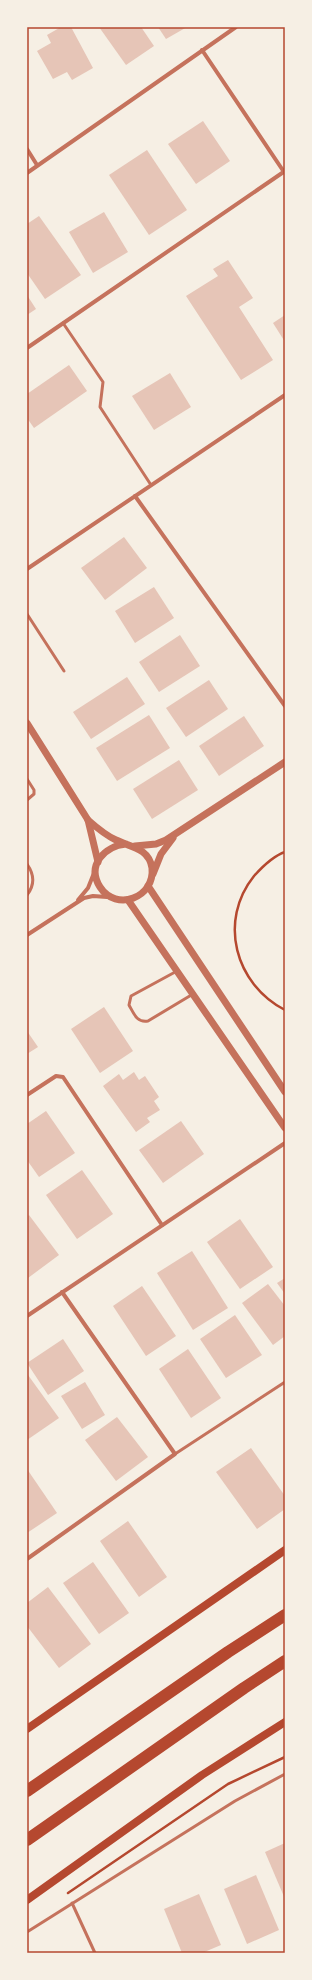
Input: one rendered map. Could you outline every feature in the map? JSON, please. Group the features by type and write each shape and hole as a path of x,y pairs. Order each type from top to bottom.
{"highway":[{"path":"27,1791 222,1657 285,1616"},
{"path":"27,1840 244,1688 285,1662"}],"main road":[{"path":"27,1729 285,1550"},
{"path":"27,1900 202,1775 285,1722"}],"street":[{"path":"27,173 236,27"},
{"path":"27,348 284,172 202,50"},
{"path":"27,149 38,165"},
{"path":"27,569 285,395"},
{"path":"135,496 285,706"},
{"path":"27,723 88,820 98,862"},
{"path":"134,846 156,844 176,835 285,762"},
{"path":"88,820 106,834 142,851 148,858 152,867 152,876"},
{"path":"27,935 75,903 93,896 128,900 136,897 148,886 161,854 176,835"},
{"path":"75,903 88,888 102,854 109,848 126,844"},
{"path":"96,870 99,886 112,898"},
{"path":"148,886 285,1092"},
{"path":"128,900 285,1128"},
{"path":"27,1096 56,1076 63,1077 162,1225"},
{"path":"27,1316 285,1143"},
{"path":"27,1560 175,1454 62,1292"}],"lane":[{"path":"63,323 103,382 100,407 151,485"},
{"path":"27,614 64,671"},
{"path":"27,779 34,790 34,794 27,800"},
{"path":"27,864 32,870 33,879 32,888 27,895"},
{"path":"177,971 131,996 129,1005 138,1020 148,1021 193,994"},
{"path":"175,1454 285,1382"},
{"path":"27,1932 235,1802 285,1774"},
{"path":"72,1903 95,1953"}],"path":[{"path":"285,852 262,867 248,884 238,905 234,927 236,949 244,970 256,989 273,1004 285,1010"},
{"path":"64,1896 228,1784 285,1757"}],"building":[{"path":"61,27 71,27 93,68 72,80 67,72 53,79 37,51 51,43 47,35"},
{"path":"99,27 141,27 154,46 126,65"},
{"path":"158,27 187,27 166,39"},
{"path":"203,121 230,161 196,184 168,144"},
{"path":"147,150 187,210 149,235 109,175"},
{"path":"104,212 128,252 93,273 69,232"},
{"path":"39,216 81,275 45,299 27,273 27,224"},
{"path":"228,260 253,298 239,307 273,360 241,380 186,296 218,276 213,269"},
{"path":"27,295 36,309 27,315"},
{"path":"285,315 285,342 273,323"},
{"path":"69,365 87,391 34,428 27,418 27,394"},
{"path":"170,373 191,407 154,430 132,396"},
{"path":"124,537 147,568 105,600 81,568"},
{"path":"154,587 174,618 135,643 115,611"},
{"path":"180,635 200,666 159,692 139,662"},
{"path":"127,677 145,704 91,739 73,712"},
{"path":"209,680 228,709 186,737 166,708"},
{"path":"149,715 170,748 117,781 96,748"},
{"path":"244,716 264,746 219,776 199,746"},
{"path":"179,760 198,790 152,819 133,789"},
{"path":"104,1007 133,1051 100,1073 71,1029"},
{"path":"27,1031 38,1047 27,1054"},
{"path":"134,1072 139,1080 145,1076 159,1097 154,1101 160,1110 147,1118 150,1122 136,1132 103,1086 119,1074 123,1080"},
{"path":"46,1111 75,1153 39,1177 27,1160 27,1124"},
{"path":"181,1121 204,1154 163,1183 139,1150"},
{"path":"82,1170 113,1214 77,1239 46,1195"},
{"path":"29,1215 59,1255 28,1278 27,1217"},
{"path":"240,1219 273,1267 240,1289 207,1242"},
{"path":"192,1251 228,1308 193,1330 157,1273"},
{"path":"285,1278 285,1294 277,1283"},
{"path":"268,1284 285,1306 285,1336 273,1345 242,1303"},
{"path":"142,1286 176,1336 146,1356 113,1306"},
{"path":"235,1315 262,1355 226,1378 200,1339"},
{"path":"63,1339 84,1371 48,1395 27,1363"},
{"path":"188,1349 221,1398 191,1418 159,1369"},
{"path":"28,1375 59,1418 27,1440 27,1376"},
{"path":"85,1382 105,1415 82,1429 61,1396"},
{"path":"117,1417 148,1457 116,1481 85,1440"},
{"path":"251,1448 285,1496 285,1509 257,1529 216,1472"},
{"path":"27,1469 57,1513 27,1533"},
{"path":"128,1521 167,1577 139,1597 100,1541"},
{"path":"93,1562 129,1613 99,1634 63,1583"},
{"path":"48,1587 91,1644 59,1668 27,1626 27,1603"},
{"path":"285,1843 285,1899 265,1852"},
{"path":"256,1875 279,1930 247,1944 224,1889"},
{"path":"199,1894 221,1945 202,1953 182,1953 164,1909"}]}
